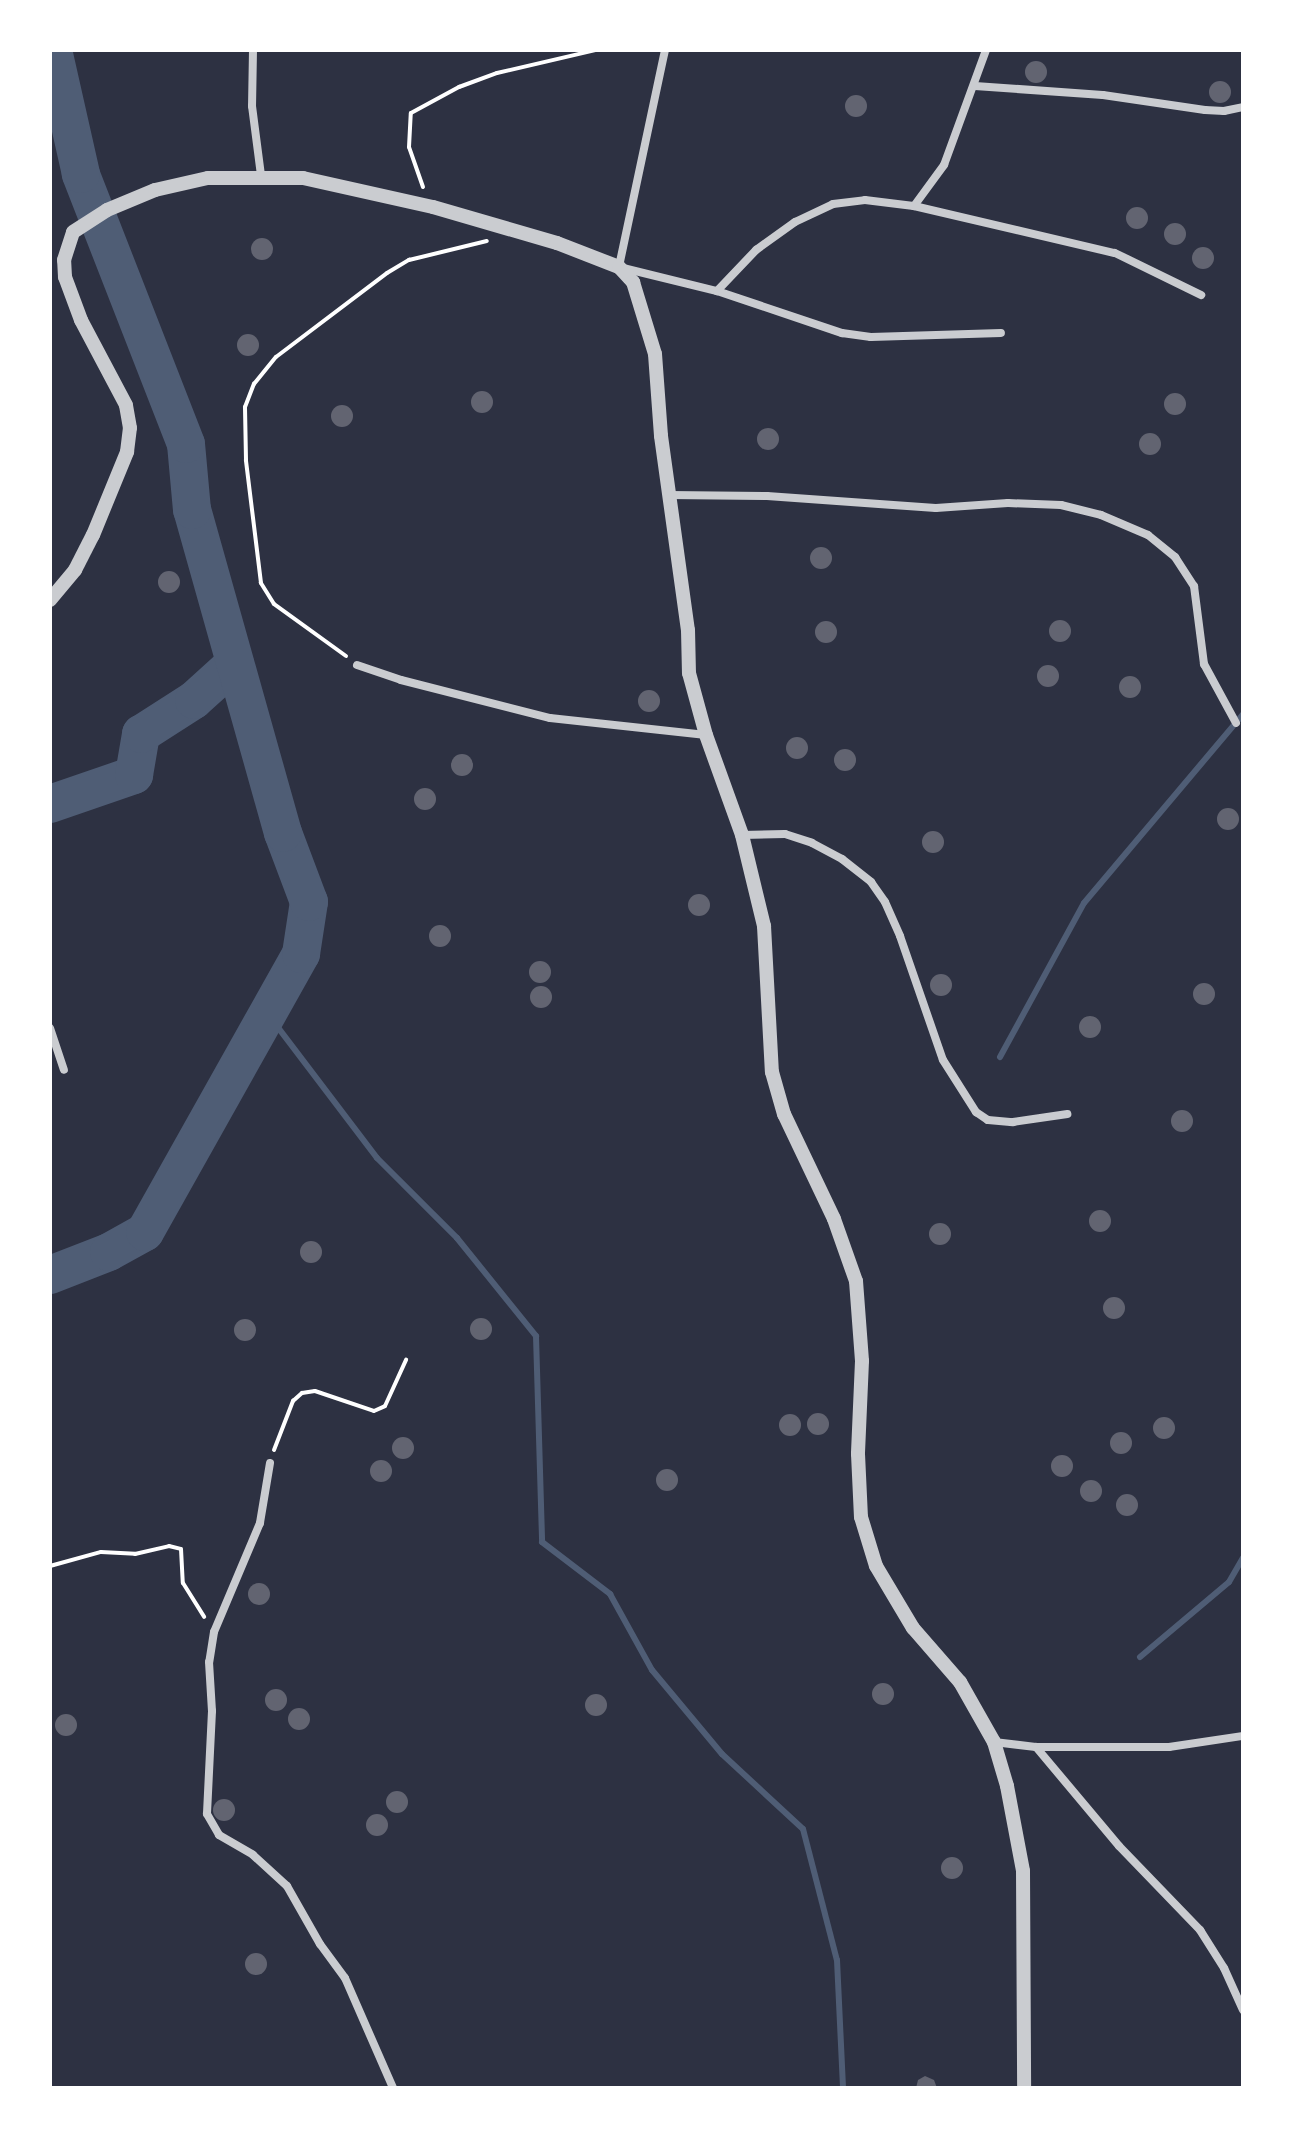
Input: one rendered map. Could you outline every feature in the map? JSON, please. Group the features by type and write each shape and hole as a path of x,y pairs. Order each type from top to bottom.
{"street":[{"path":"253,50 252,106 261,175"},
{"path":"665,50 619,267 639,295 655,354 668,495 688,630 689,673 706,735 742,835 755,882 768,958 767,1035 772,1072 784,1114 834,1219 856,1281 862,1361 858,1454 861,1517 876,1566 913,1628 960,1682 994,1742 1007,1786 1023,1871 1024,2088"},
{"path":"914,206 944,165 986,50"},
{"path":"975,86 1103,95 1205,110 1224,111 1243,107"},
{"path":"50,600 75,570 93,535 127,452 130,428 126,405 117,384 69,293 64,260 73,232 107,210 155,190 208,178 261,175 303,178 433,207 619,267 717,291 842,333 871,337 1001,333"},
{"path":"717,291 756,250 795,222 833,204 865,200 914,206 1115,253 1201,295"},
{"path":"668,495 767,496 936,508 1008,503 1061,505 1101,515 1148,535 1181,567 1194,586 1204,664 1236,723"},
{"path":"357,665 401,680 550,718 706,735"},
{"path":"742,835 785,834 812,843 842,859 871,882 885,902 900,936 943,1060 976,1112 988,1120 1013,1122 1067,1114"},
{"path":"50,1028 64,1070"},
{"path":"270,1463 260,1523 214,1632 209,1662 212,1711 207,1814 219,1835 253,1855 287,1886 320,1944 345,1978 393,2088"},
{"path":"994,1742 1036,1747 1169,1747 1243,1736"},
{"path":"1036,1747 1119,1846 1200,1930 1224,1968 1243,2010"}],"path":[{"path":"433,207 416,173 409,147 411,113 459,87 497,73 596,50"},
{"path":"357,665 317,631 274,604 261,583 252,518 245,407 254,384 276,357 387,273 409,260 450,247 524,234"},
{"path":"270,1463 280,1429 293,1401 302,1393 315,1391 374,1411 385,1406 406,1360"},
{"path":"50,1566 101,1552 135,1554 169,1546 181,1549 183,1583 214,1632"}],"building":[{"path":"1036,61 1044,64 1047,72 1044,80 1036,83 1028,80 1025,72 1028,64"},
{"path":"1220,81 1228,84 1231,92 1228,100 1220,103 1212,100 1209,92 1212,84"},
{"path":"856,95 864,98 867,106 864,114 856,117 848,114 845,106 848,98"},
{"path":"1137,207 1145,210 1148,218 1145,226 1137,229 1129,226 1126,218 1129,210"},
{"path":"1175,223 1183,226 1186,234 1183,242 1175,245 1167,242 1164,234 1167,226"},
{"path":"262,238 270,241 273,249 270,257 262,260 254,257 251,249 254,241"},
{"path":"1203,247 1211,250 1214,258 1211,266 1203,269 1195,266 1192,258 1195,250"},
{"path":"248,334 256,337 259,345 256,353 248,356 240,353 237,345 240,337"},
{"path":"482,391 490,394 493,402 490,410 482,413 474,410 471,402 474,394"},
{"path":"1175,393 1183,396 1186,404 1183,412 1175,415 1167,412 1164,404 1167,396"},
{"path":"342,405 350,408 353,416 350,424 342,427 334,424 331,416 334,408"},
{"path":"768,428 776,431 779,439 776,447 768,450 760,447 757,439 760,431"},
{"path":"1150,433 1158,436 1161,444 1158,452 1150,455 1142,452 1139,444 1142,436"},
{"path":"821,547 829,550 832,558 829,566 821,569 813,566 810,558 813,550"},
{"path":"169,571 177,574 180,582 177,590 169,593 161,590 158,582 161,574"},
{"path":"1060,620 1068,623 1071,631 1068,639 1060,642 1052,639 1049,631 1052,623"},
{"path":"826,621 834,624 837,632 834,640 826,643 818,640 815,632 818,624"},
{"path":"1048,665 1056,668 1059,676 1056,684 1048,687 1040,684 1037,676 1040,668"},
{"path":"1130,676 1138,679 1141,687 1138,695 1130,698 1122,695 1119,687 1122,679"},
{"path":"649,690 657,693 660,701 657,709 649,712 641,709 638,701 641,693"},
{"path":"797,737 805,740 808,748 805,756 797,759 789,756 786,748 789,740"},
{"path":"845,749 853,752 856,760 853,768 845,771 837,768 834,760 837,752"},
{"path":"462,754 470,757 473,765 470,773 462,776 454,773 451,765 454,757"},
{"path":"425,788 433,791 436,799 433,807 425,810 417,807 414,799 417,791"},
{"path":"1228,808 1236,811 1239,819 1236,827 1228,830 1220,827 1217,819 1220,811"},
{"path":"933,831 941,834 944,842 941,850 933,853 925,850 922,842 925,834"},
{"path":"699,894 707,897 710,905 707,913 699,916 691,913 688,905 691,897"},
{"path":"440,925 448,928 451,936 448,944 440,947 432,944 429,936 432,928"},
{"path":"540,961 548,964 551,972 548,980 540,983 532,980 529,972 532,964"},
{"path":"941,974 949,977 952,985 949,993 941,996 933,993 930,985 933,977"},
{"path":"1204,983 1212,986 1215,994 1212,1002 1204,1005 1196,1002 1193,994 1196,986"},
{"path":"541,986 549,989 552,997 549,1005 541,1008 533,1005 530,997 533,989"},
{"path":"1090,1016 1098,1019 1101,1027 1098,1035 1090,1038 1082,1035 1079,1027 1082,1019"},
{"path":"1182,1110 1190,1113 1193,1121 1190,1129 1182,1132 1174,1129 1171,1121 1174,1113"},
{"path":"1100,1210 1108,1213 1111,1221 1108,1229 1100,1232 1092,1229 1089,1221 1092,1213"},
{"path":"940,1223 948,1226 951,1234 948,1242 940,1245 932,1242 929,1234 932,1226"},
{"path":"311,1241 319,1244 322,1252 319,1260 311,1263 303,1260 300,1252 303,1244"},
{"path":"1114,1297 1122,1300 1125,1308 1122,1316 1114,1319 1106,1316 1103,1308 1106,1300"},
{"path":"481,1318 489,1321 492,1329 489,1337 481,1340 473,1337 470,1329 473,1321"},
{"path":"245,1319 253,1322 256,1330 253,1338 245,1341 237,1338 234,1330 237,1322"},
{"path":"818,1413 826,1416 829,1424 826,1432 818,1435 810,1432 807,1424 810,1416"},
{"path":"790,1414 798,1417 801,1425 798,1433 790,1436 782,1433 779,1425 782,1417"},
{"path":"1164,1417 1172,1420 1175,1428 1172,1436 1164,1439 1156,1436 1153,1428 1156,1420"},
{"path":"1121,1432 1129,1435 1132,1443 1129,1451 1121,1454 1113,1451 1110,1443 1113,1435"},
{"path":"403,1437 411,1440 414,1448 411,1456 403,1459 395,1456 392,1448 395,1440"},
{"path":"1062,1455 1070,1458 1073,1466 1070,1474 1062,1477 1054,1474 1051,1466 1054,1458"},
{"path":"381,1460 389,1463 392,1471 389,1479 381,1482 373,1479 370,1471 373,1463"},
{"path":"667,1469 675,1472 678,1480 675,1488 667,1491 659,1488 656,1480 659,1472"},
{"path":"1091,1480 1099,1483 1102,1491 1099,1499 1091,1502 1083,1499 1080,1491 1083,1483"},
{"path":"1127,1494 1135,1497 1138,1505 1135,1513 1127,1516 1119,1513 1116,1505 1119,1497"},
{"path":"259,1583 267,1586 270,1594 267,1602 259,1605 251,1602 248,1594 251,1586"},
{"path":"883,1683 891,1686 894,1694 891,1702 883,1705 875,1702 872,1694 875,1686"},
{"path":"276,1689 284,1692 287,1700 284,1708 276,1711 268,1708 265,1700 268,1692"},
{"path":"596,1694 604,1697 607,1705 604,1713 596,1716 588,1713 585,1705 588,1697"},
{"path":"299,1708 307,1711 310,1719 307,1727 299,1730 291,1727 288,1719 291,1711"},
{"path":"66,1714 74,1717 77,1725 74,1733 66,1736 58,1733 55,1725 58,1717"},
{"path":"397,1791 405,1794 408,1802 405,1810 397,1813 389,1810 386,1802 389,1794"},
{"path":"224,1799 232,1802 235,1810 232,1818 224,1821 216,1818 213,1810 216,1802"},
{"path":"377,1814 385,1817 388,1825 385,1833 377,1836 369,1833 366,1825 369,1817"},
{"path":"952,1857 960,1860 963,1868 960,1876 952,1879 944,1876 941,1868 944,1860"},
{"path":"256,1953 264,1956 267,1964 264,1972 256,1975 248,1972 245,1964 248,1956"},
{"path":"925,2076 934,2080 937,2088 916,2088 918,2080"}],"waterway":[{"path":"50,1275 109,1252 145,1232 301,954 309,902 283,833 192,510 186,444 81,174 53,50"},
{"path":"50,804 134,775 141,734 194,700 235,663"},
{"path":"1000,1057 1084,903 1243,714"},
{"path":"267,1013 377,1158 457,1238 536,1336 542,1542 610,1594 652,1670 722,1754 803,1829 837,1960 843,2088"},
{"path":"1140,1657 1229,1582 1243,1558"}]}
